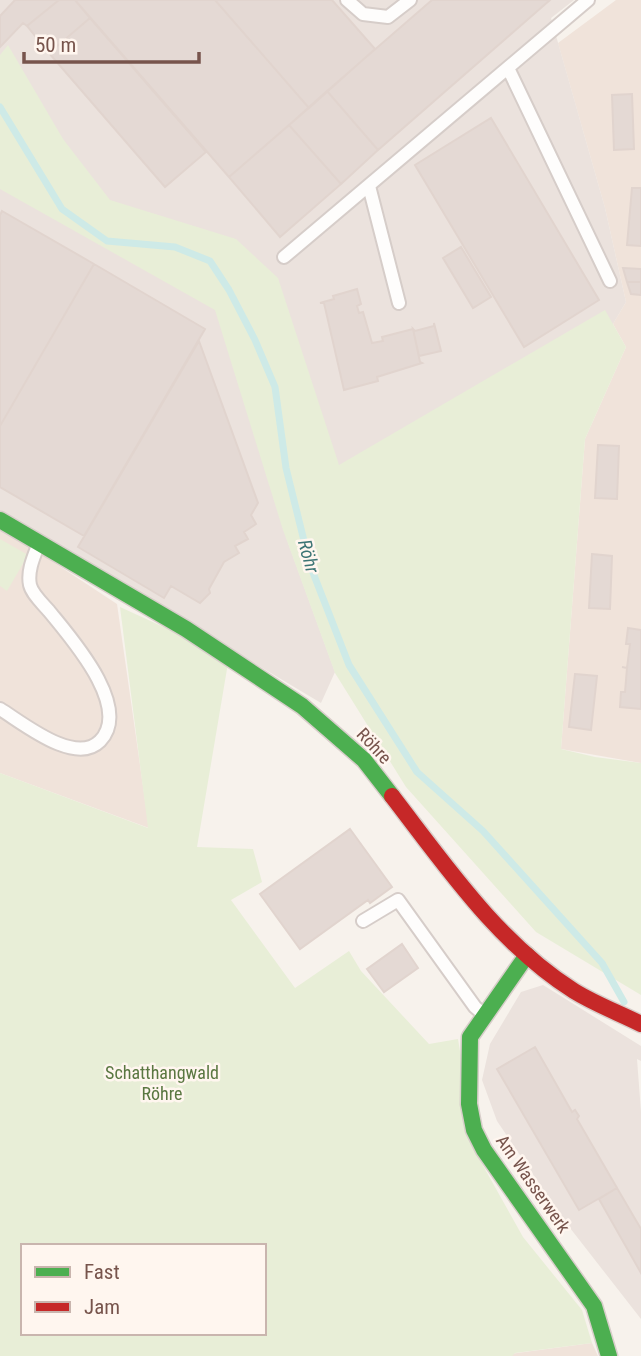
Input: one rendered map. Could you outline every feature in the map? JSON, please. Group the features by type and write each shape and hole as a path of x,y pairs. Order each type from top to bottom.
{"main road":[{"name":"Röhre","path":"0,520 229,657 302,706 364,760 483,913 527,956 574,991 641,1024"},
{"name":"Am Wasserwerk","path":"527,956 470,1037 469,1104 474,1129 484,1150 594,1306 609,1356"}],"lane":[{"path":"347,0 363,14 388,17 410,0"},
{"path":"285,257 588,0"},
{"path":"508,68 610,281"},
{"path":"369,186 399,303"},
{"path":"0,709 64,747 86,748 99,742 107,731 110,711 105,691 71,639 30,587 30,569 39,543"},
{"path":"363,921 398,900 475,1007 485,1014"}],"shaded area":[{"path":"0,0 574,0 551,18 605,208 626,302 613,324 286,537 335,672 321,703 0,511"},
{"path":"616,0 641,0 641,763 561,749 585,439 626,347 613,324 626,302 605,208 558,43"},
{"path":"0,527 117,604 149,828 0,773"},
{"path":"543,985 641,1046 641,1061 637,1059 641,1112 641,1319 563,1219 497,1121 482,1080 490,1044 521,992"},
{"path":"592,1343 598,1356 495,1356"}],"green space":[{"path":"8,45 63,139 110,200 236,239 278,278 339,465 605,310 626,347 585,439 561,749 641,763 641,995 536,932 406,787 335,673 283,530 215,310 0,189 0,55"},
{"path":"0,539 28,555 7,591 0,586"},
{"name":"Schatthangwald Röhre","path":"120,607 229,657 197,847 253,849 262,882 231,900 295,988 349,951 361,971 429,1044 458,1039 477,1155 523,1237 582,1310 592,1343 515,1353 512,1356 0,1356 0,773 148,828"}],"building":[{"path":"15,0 59,0 27,26 23,23 0,47 0,16"},
{"path":"59,0 75,0 90,18 49,53 27,26"},
{"path":"75,0 215,0 309,108 229,177"},
{"path":"215,0 332,0 375,49 309,108"},
{"path":"432,0 550,0 378,150 327,91"},
{"path":"90,18 206,152 165,187 49,53"},
{"path":"327,91 378,150 341,184 289,125"},
{"path":"632,94 634,149 614,150 612,95"},
{"path":"491,118 599,300 524,347 415,165"},
{"path":"289,125 341,184 280,237 229,177"},
{"path":"632,188 641,188 641,246 627,245"},
{"path":"2,211 94,264 0,426 0,215"},
{"path":"461,247 491,297 473,308 443,258"},
{"path":"94,264 205,329 84,536 0,487 0,426"},
{"path":"623,268 641,269 641,282 627,282"},
{"path":"627,282 641,282 641,295 631,294"},
{"path":"357,289 361,304 357,306 359,313 363,312 372,343 383,341 382,337 413,329 422,363 377,377 378,381 344,390 324,303 320,303"},
{"path":"434,323 441,351 419,356 413,329 415,331 434,326"},
{"path":"199,341 258,503 251,515 256,524 244,532 248,539 235,546 239,553 224,562 209,589 210,593 200,603 171,586 164,598 78,547"},
{"path":"598,445 619,446 617,499 595,498"},
{"path":"592,554 612,556 610,609 589,608"},
{"path":"628,628 641,630 641,709 620,707 621,692 625,692 630,644 626,644"},
{"path":"575,674 597,676 591,730 569,727"},
{"path":"350,829 392,887 370,903 368,900 300,949 260,894"},
{"path":"402,944 418,968 384,992 367,969"},
{"path":"535,1047 572,1112 575,1110 579,1116 577,1119 617,1188 579,1210 497,1069"},
{"path":"617,1188 641,1229 641,1273 599,1199"}],"waterway":[{"name":"Röhr","path":"0,107 62,209 107,241 175,247 210,261 229,290 255,340 275,387 286,468 310,565 349,665 417,772 483,831 602,963 624,1002"}],"traffic: fast":[{"path":"0,520 186,629 302,706 364,760 392,796"},
{"path":"527,955 470,1037 469,1104 474,1130 484,1150 594,1306 609,1356"}],"traffic: jam":[{"path":"392,796 453,876 497,927 521,950 574,991 641,1024"}]}
